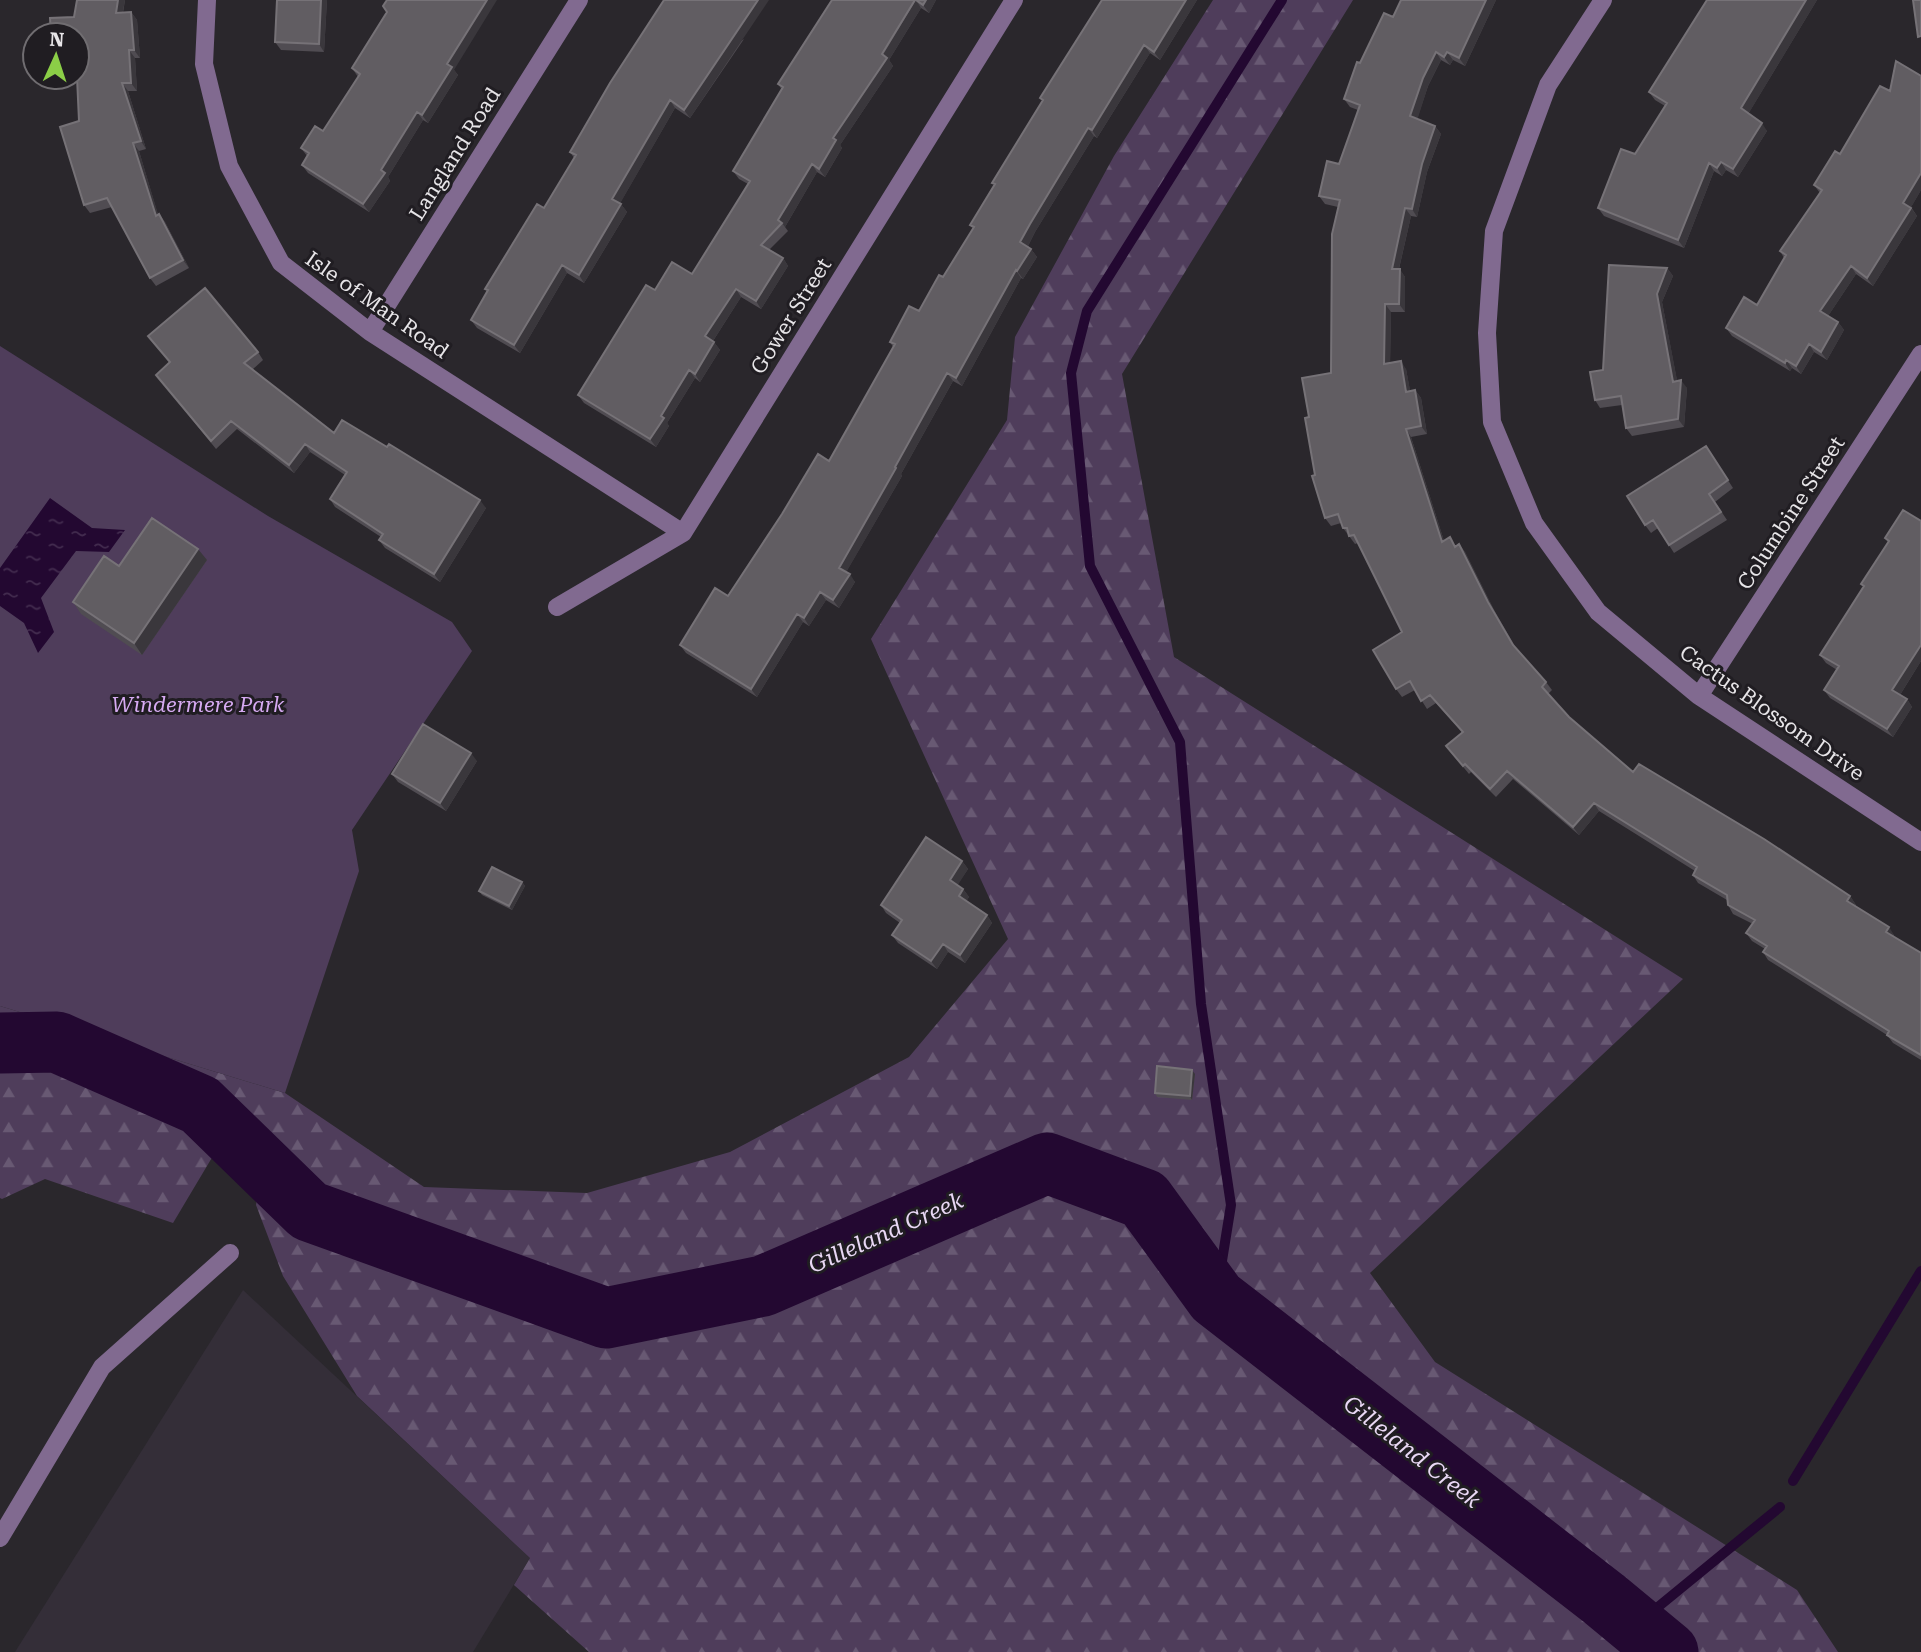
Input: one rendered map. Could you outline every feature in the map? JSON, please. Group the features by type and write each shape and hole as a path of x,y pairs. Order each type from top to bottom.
{"street":[{"name":"Isle of Man Road","path":"207,0 204,64 229,166 281,263 370,332 683,533"},
{"name":"Langland Road","path":"370,332 579,0"},
{"name":"Gower Street","path":"558,607 683,533 1014,0"},
{"name":"Cactus Blossom Drive","path":"1603,0 1548,85 1494,231 1487,333 1492,422 1534,523 1598,612 1699,696 1921,842"},
{"name":"Columbine Street","path":"1699,696 1921,354"},
{"path":"0,1538 102,1367 230,1254"}],"shaded area":[{"path":"243,1290 530,1558 473,1652 15,1652"}],"green space":[{"path":"1213,0 1353,0 1122,374 1174,657 1683,979 1370,1273 1435,1362 1797,1590 1838,1652 589,1652 514,1585 530,1558 357,1396 283,1276 256,1205 264,1148 232,1124 173,1223 45,1179 0,1198 0,1006 285,1093 424,1187 587,1193 730,1152 909,1057 1008,939 871,639 1007,420 1015,337 1114,156"},
{"name":"Windermere Park","path":"0,346 268,516 452,622 472,651 352,830 359,871 285,1093 0,1006"}],"water":[{"path":"50,498 92,528 125,530 109,552 76,551 41,598 54,632 38,653 24,623 0,606 0,568"}],"building":[{"path":"77,0 118,0 116,13 131,12 134,50 129,50 131,83 122,83 141,141 133,143 156,216 159,214 183,260 150,278 107,198 84,205 60,127 79,121 78,91 91,91 91,21 50,21 50,18 74,17"},
{"path":"277,0 321,0 319,44 275,42"},
{"path":"387,0 487,0 447,64 452,67 422,115 417,112 381,170 385,173 363,204 302,165 309,153 301,148 315,126 323,131 360,74 352,68 387,12 383,6"},
{"path":"664,0 758,0 684,110 670,100 612,199 621,204 579,275 562,265 514,345 471,320 488,290 485,289 537,204 544,208 576,155 570,152 610,83"},
{"path":"832,0 915,0 882,54 887,58 833,138 836,140 819,169 812,164 778,220 782,223 761,245 783,258 756,301 736,289 705,336 714,342 695,374 689,370 650,439 578,395 646,285 655,290 672,262 692,274 750,181 733,171 783,87 778,84"},
{"path":"1102,0 1186,0 1154,52 1144,45 1092,130 1088,128 1030,224 1020,242 1031,249 1016,270 956,378 947,373 839,568 850,574 833,600 820,592 804,618 797,614 751,689 680,645 715,588 728,596 818,454 829,461 895,344 890,342 909,306 919,311 939,275 943,277 974,227 970,225 995,184 992,183 1043,100 1040,98"},
{"path":"1401,0 1486,0 1459,58 1447,52 1444,57 1436,52 1423,78 1410,116 1435,126 1422,164 1412,209 1405,208 1392,269 1400,269 1399,304 1385,304 1384,364 1401,361 1406,392 1415,390 1421,426 1406,429 1442,542 1450,537 1455,547 1459,544 1513,645 1546,682 1542,687 1569,717 1633,772 1639,764 1764,839 1850,896 1847,901 1889,927 1886,932 1921,953 1921,1055 1887,1035 1889,1031 1763,952 1767,946 1746,933 1755,920 1728,905 1727,895 1693,875 1697,867 1594,803 1573,827 1507,771 1490,789 1465,764 1463,766 1446,746 1463,732 1430,695 1421,701 1410,681 1396,689 1373,650 1402,632 1354,535 1349,536 1338,514 1325,518 1312,476 1315,475 1305,418 1309,417 1302,378 1331,373 1332,234 1340,200 1319,196 1327,161 1339,164 1360,105 1344,99 1357,62 1360,63 1384,13 1393,17"},
{"path":"1707,0 1806,0 1741,108 1762,123 1733,169 1721,162 1717,168 1709,163 1678,240 1598,208 1621,149 1635,154 1667,103 1649,92"},
{"path":"1913,0 1921,0 1921,36 1918,37"},
{"path":"1896,61 1921,76 1921,173 1903,203 1911,208 1867,278 1851,266 1820,311 1838,322 1821,352 1809,344 1796,366 1786,360 1785,363 1726,328 1744,297 1757,305 1786,255 1780,251 1822,190 1814,185 1835,151 1840,154 1880,86 1890,91"},
{"path":"1609,265 1667,268 1657,294 1673,382 1681,380 1678,419 1626,428 1621,396 1595,400 1590,372 1603,370"},
{"path":"205,288 258,352 244,363 334,433 342,420 387,447 389,444 480,500 434,574 379,540 383,534 330,499 347,472 305,444 289,465 231,421 211,441 156,375 170,362 148,336"},
{"path":"1706,446 1728,480 1709,494 1721,512 1669,545 1653,520 1645,525 1627,496"},
{"path":"1903,510 1921,521 1921,645 1892,690 1907,699 1887,729 1824,690 1839,666 1820,655 1864,586 1861,584 1889,541 1885,538"},
{"path":"152,518 198,549 134,643 73,602 104,556 119,566"},
{"path":"423,724 471,753 440,803 392,774"},
{"path":"926,837 962,861 950,880 963,889 959,896 987,915 960,955 943,944 931,961 892,935 902,920 881,905"},
{"path":"492,867 522,882 509,906 479,891"},
{"path":"1157,1066 1192,1070 1190,1096 1155,1093"}],"waterway":[{"path":"1216,1298 1231,1205 1201,1004 1180,742 1090,566 1071,373 1087,311 1282,0"},
{"name":"Gilleland Creek","path":"0,1043 57,1042 200,1105 309,1211 606,1318 763,1286 1047,1163 1144,1199 1216,1298 1604,1599 1668,1652"},
{"path":"1793,1481 1921,1271"},
{"path":"1636,1625 1780,1507"}]}
